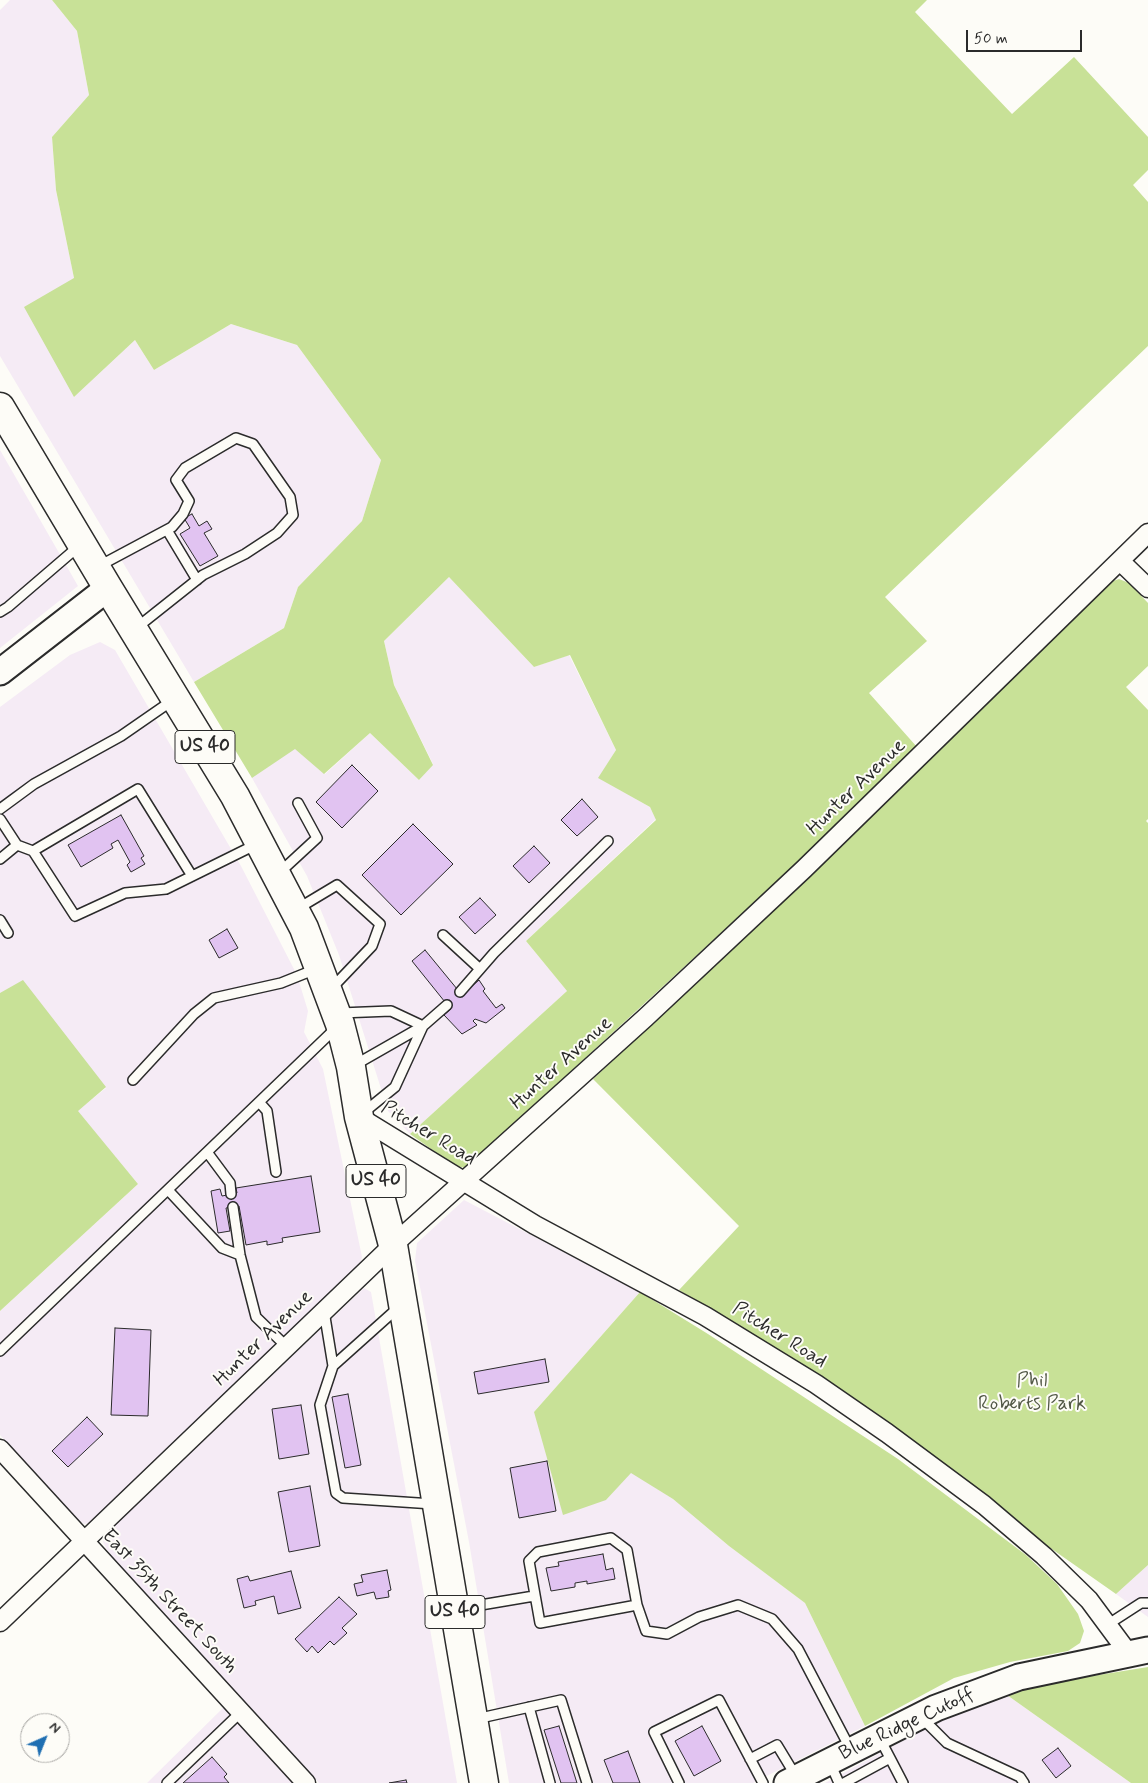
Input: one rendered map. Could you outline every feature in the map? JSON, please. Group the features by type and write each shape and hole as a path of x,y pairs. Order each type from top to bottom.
{"main road":[{"name":"US 40","path":"0,407 101,578 235,796 294,911 331,999 351,1067 359,1116 393,1245 484,1783"},
{"path":"0,672 101,578"},
{"name":"Blue Ridge Cutoff","path":"792,1780 840,1765 878,1737 936,1708 1020,1677 1138,1652"}],"street":[{"name":"Hunter Avenue","path":"0,1622 393,1245 638,1025 804,869 1148,534"},
{"path":"1120,561 1148,588"},
{"name":"Pitcher Road","path":"359,1116 535,1225 705,1316 816,1384 887,1432 984,1504 1044,1556 1089,1600 1107,1625 1138,1652"},
{"name":"East 35th Street South","path":"0,1449 306,1783"}],"lane":[{"path":"101,578 167,530 183,514 189,501 176,480 185,468 236,438 253,444 290,497 293,515 277,533 197,580 133,630"},
{"path":"167,530 197,580"},
{"path":"0,612 8,608 81,544"},
{"path":"0,809 34,784 121,736 175,698"},
{"path":"34,851 138,789 192,876"},
{"path":"276,875 317,838 298,803"},
{"path":"0,819 16,845 34,851 75,916 125,893 166,889 259,843"},
{"path":"460,992 480,969 608,841"},
{"path":"0,859 16,845"},
{"path":"0,1351 260,1102 350,971 372,946 380,924 337,885 294,911"},
{"path":"0,920 8,933"},
{"path":"443,935 480,969"},
{"path":"134,1080 194,1014 214,998 281,983 331,999 391,1011 423,1026"},
{"path":"351,1067 423,1026 447,1005"},
{"path":"359,1116 395,1087 423,1026"},
{"path":"260,1102 266,1111 276,1172"},
{"path":"207,1152 230,1183 232,1194"},
{"path":"168,1190 222,1248 240,1255"},
{"path":"233,1207 240,1255 256,1318 287,1347"},
{"path":"333,1366 403,1303"},
{"path":"324,1311 333,1366 320,1405 336,1493 343,1498 437,1505"},
{"path":"637,1605 540,1623 529,1560 538,1552 611,1538 627,1550 637,1605 646,1631 667,1634 699,1617 738,1606 772,1619 798,1649 840,1765"},
{"path":"455,1610 534,1596"},
{"path":"1107,1625 1141,1603 1148,1603"},
{"path":"473,1720 561,1700 587,1783"},
{"path":"679,1783 654,1732 719,1700 763,1783"},
{"path":"529,1707 550,1783"},
{"path":"167,1783 241,1712"},
{"path":"920,1716 947,1743 1020,1777 1024,1783"},
{"path":"878,1737 903,1783"},
{"path":"750,1759 777,1745 792,1780"},
{"path":"844,1783 890,1758"}],"shaded area":[{"path":"10,0 52,0 77,31 89,95 52,137 56,190 74,278 74,397 135,340 154,370 231,324 297,345 381,460 362,521 298,587 284,628 194,682 0,356 0,10"},
{"path":"0,450 78,586 0,648"},
{"path":"449,577 534,667 569,655 616,750 599,778 650,807 656,819 526,941 567,991 410,1134 388,1111 339,955 307,876 252,778 295,748 325,774 370,733 419,780 433,764 394,685 384,641"},
{"path":"100,642 115,650 241,866 297,975 308,1011 304,1032 323,1069 362,1257 359,1269 92,1523 84,1524 76,1518 0,1435 0,1311 138,1184 77,1111 106,1088 0,993 0,707 70,655"},
{"path":"464,1200 640,1292 534,1412 606,1500 631,1472 673,1499 729,1546 805,1603 865,1726 753,1783 509,1783 469,1542 415,1261 417,1243"},
{"path":"364,1288 371,1292 457,1783 319,1783 109,1553 103,1542 104,1534"},
{"path":"1148,1565 1148,1617 1116,1594"},
{"path":"1007,1695 1131,1783 825,1783 945,1718"},
{"path":"226,1705 296,1783 147,1783"}],"green space":[{"path":"52,0 927,0 915,12 1012,114 1074,57 1148,137 1148,170 1133,185 1148,202 1148,346 885,597 927,641 869,693 917,747 801,859 466,1168 455,1166 410,1134 567,991 526,941 656,820 650,807 598,778 616,750 570,655 534,667 449,577 384,641 394,685 433,765 419,780 370,733 324,774 295,749 252,778 194,682 284,628 298,587 362,521 381,460 297,345 231,324 154,370 135,340 74,397 24,307 74,278 56,190 52,137 89,95 77,31"},
{"name":"Phil Roberts Park","path":"1119,579 1129,583 1148,603 1148,666 1126,687 1148,710 1148,819 1146,821 1148,823 1148,1565 1116,1594 848,1406 853,1400 679,1290 739,1226 593,1079 760,924 1110,582"},
{"path":"23,980 106,1087 78,1111 138,1184 0,1311 0,993"},
{"path":"640,1292 708,1334 898,1459 1026,1555 1057,1584 1078,1614 1084,1631 1080,1643 1068,1651 1010,1662 954,1678 865,1726 805,1603 729,1546 673,1499 631,1473 606,1500 563,1515 534,1412"},
{"path":"1148,1667 1148,1783 1131,1783 1007,1695 1049,1683"}],"building":[{"path":"192,514 199,526 207,521 212,529 204,533 218,556 200,566 180,534 190,528 184,518"},
{"path":"352,765 378,791 342,828 316,802"},
{"path":"582,799 598,817 577,836 561,820"},
{"path":"121,815 144,856 141,858 145,864 131,872 127,865 130,862 118,840 111,844 113,848 81,867 68,845"},
{"path":"413,824 453,864 401,915 362,875"},
{"path":"534,846 550,863 529,883 513,866"},
{"path":"480,898 496,915 475,934 459,917"},
{"path":"227,929 238,948 219,958 209,940"},
{"path":"425,950 462,995 479,980 485,989 483,991 496,1008 502,1004 505,1008 486,1023 475,1019 473,1021 477,1025 462,1034 444,1015 451,1009 412,961"},
{"path":"311,1176 320,1232 282,1238 283,1242 267,1245 267,1241 246,1245 239,1206 226,1208 230,1231 218,1233 211,1191 220,1189 222,1196 237,1193 236,1188"},
{"path":"115,1328 151,1330 148,1416 111,1415"},
{"path":"545,1359 549,1382 478,1394 474,1372"},
{"path":"348,1394 361,1465 345,1468 332,1397"},
{"path":"301,1405 309,1454 279,1459 272,1409"},
{"path":"87,1417 103,1434 68,1467 52,1451"},
{"path":"547,1461 556,1511 519,1518 510,1468"},
{"path":"310,1486 320,1546 289,1552 278,1492"},
{"path":"603,1554 606,1570 613,1568 615,1579 587,1584 587,1581 575,1583 575,1587 551,1591 546,1568 559,1566 558,1562"},
{"path":"387,1570 391,1590 388,1591 389,1597 376,1599 374,1592 357,1596 354,1584 363,1582 361,1575"},
{"path":"291,1571 301,1608 278,1614 274,1596 255,1601 256,1605 244,1608 237,1579 248,1576 250,1581"},
{"path":"339,1597 357,1614 342,1628 347,1633 334,1645 330,1641 318,1653 312,1646 307,1652 295,1639"},
{"path":"559,1726 577,1783 561,1783 544,1730"},
{"path":"702,1726 721,1761 694,1776 675,1741"},
{"path":"1058,1748 1071,1766 1056,1778 1042,1760"},
{"path":"628,1751 640,1783 613,1783 604,1760"},
{"path":"212,1757 227,1774 224,1777 229,1783 183,1783"},
{"path":"406,1780 407,1783 389,1783"}]}
